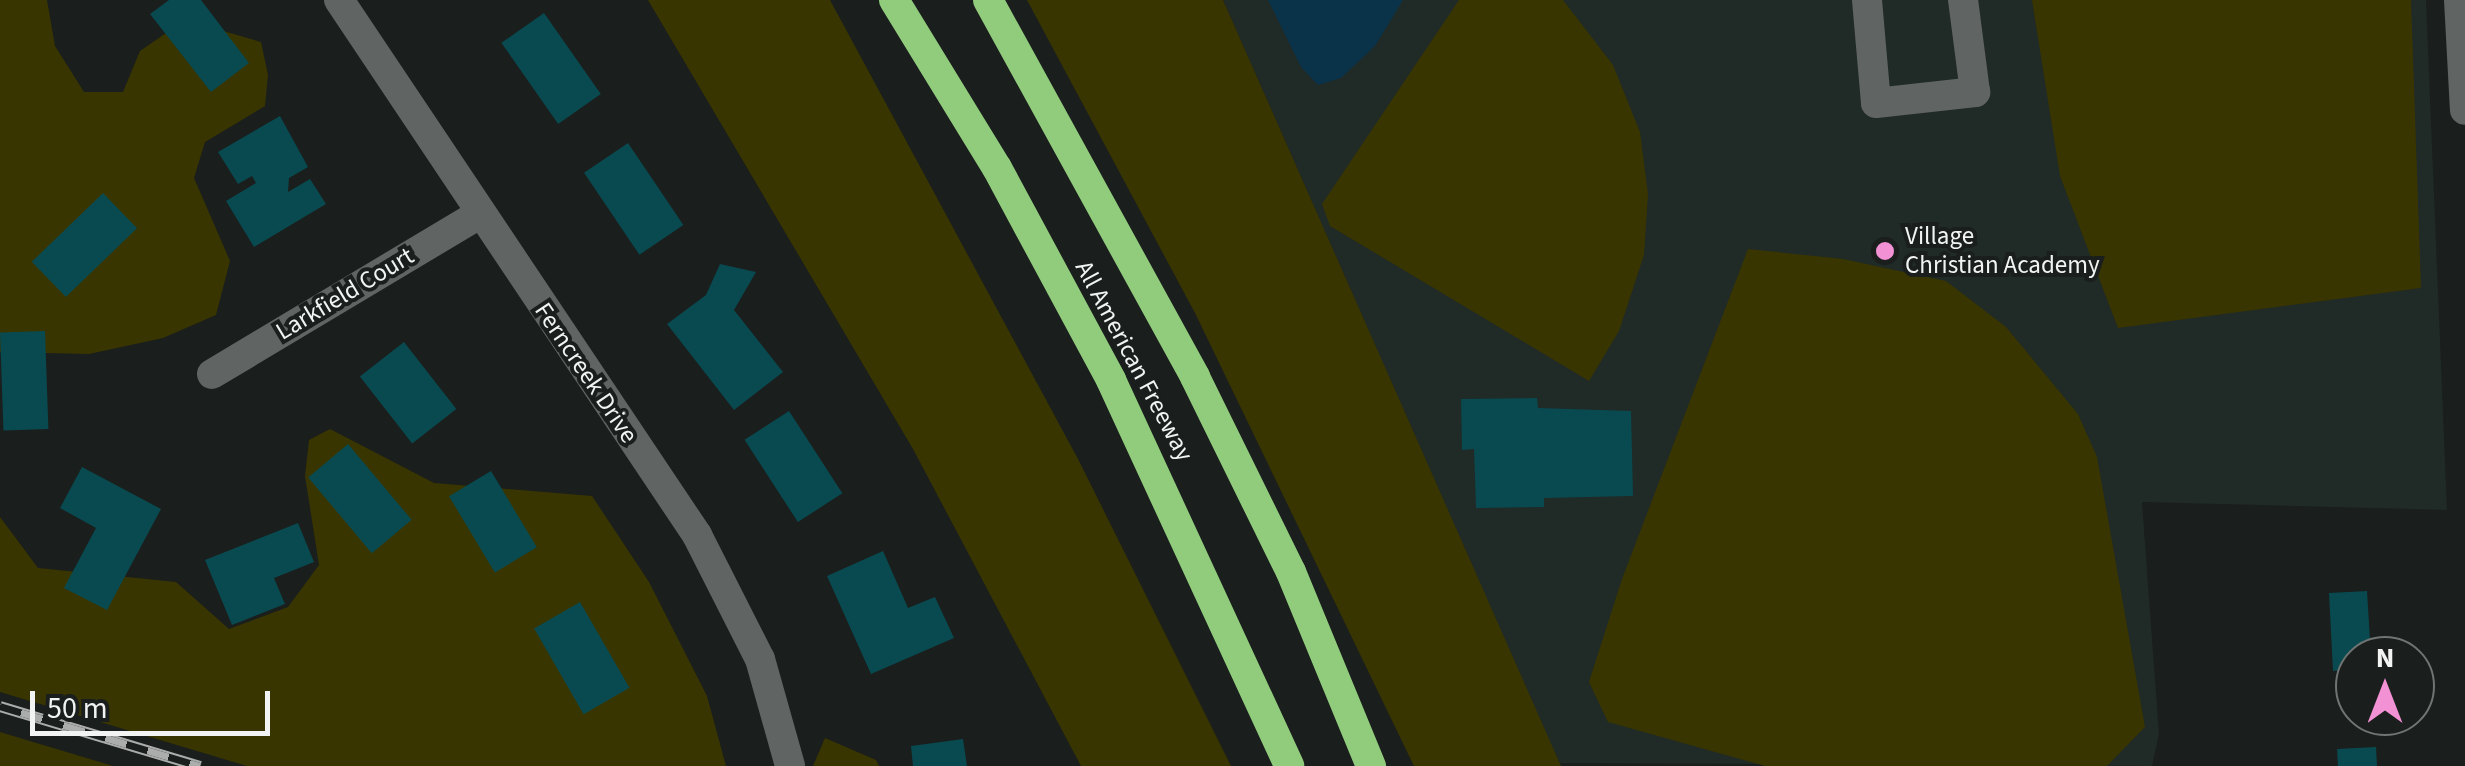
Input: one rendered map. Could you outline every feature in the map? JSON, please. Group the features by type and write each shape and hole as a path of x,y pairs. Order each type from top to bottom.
{"highway":[{"name":"All American Freeway","path":"894,0 998,168 1111,380 1288,766"},
{"name":"All American Freeway","path":"988,0 1195,377 1291,572 1371,766"}],"street":[{"name":"Ferncreek Drive","path":"340,0 732,596 760,660 790,766"},
{"path":"1867,0 1876,103 1974,92 1963,0"},
{"path":"2459,0 2465,110"},
{"name":"Larkfield Court","path":"212,374 479,214"}],"shaded area":[{"path":"0,0 47,0 55,46 84,92 123,92 140,51 185,20 261,42 268,75 265,106 205,142 194,178 230,261 216,315 163,338 89,354 0,352"},
{"path":"648,0 830,0 1078,459 1231,766 1081,766 913,449"},
{"path":"1027,0 1223,0 1561,766 1414,766 1195,313"},
{"name":"Village Christian Academy","path":"1223,0 2426,0 2447,510 2142,502 2159,734 2152,766 1559,763"},
{"path":"1459,0 1563,0 1613,65 1640,132 1648,194 1644,255 1619,331 1589,381 1330,226 1322,204"},
{"path":"2032,0 2411,0 2421,288 2118,328 2060,176"},
{"path":"1748,249 1843,259 1946,281 2006,327 2078,414 2097,457 2145,727 2107,766 1765,766 1608,722 1589,682 1622,579"},
{"path":"330,429 434,483 592,496 649,582 707,696 726,766 247,766 0,692 0,517 38,568 176,582 229,629 288,607 319,565 305,476 309,440"},
{"path":"0,732 113,766 0,766"},
{"path":"825,738 876,760 879,766 813,766"}],"water":[{"path":"1268,0 1403,0 1375,46 1341,78 1318,85 1301,67"}],"building":[{"path":"169,0 201,0 249,63 211,92 150,14"},
{"path":"544,13 601,94 558,124 501,43"},
{"path":"280,116 308,167 289,178 288,192 310,179 326,204 254,247 226,201 256,183 252,176 238,184 218,152"},
{"path":"628,143 683,225 639,255 584,173"},
{"path":"103,193 137,228 66,297 32,262"},
{"path":"720,264 756,272 734,310 783,372 734,410 667,324 706,295"},
{"path":"45,331 48,429 3,431 0,333"},
{"path":"404,342 456,409 412,443 360,376"},
{"path":"1537,398 1538,408 1631,411 1633,496 1544,498 1544,507 1476,508 1474,449 1462,450 1461,399"},
{"path":"789,411 842,493 798,522 745,440"},
{"path":"348,444 412,520 372,553 308,477"},
{"path":"82,467 161,509 107,610 64,588 96,528 60,508"},
{"path":"491,471 537,547 495,573 449,496"},
{"path":"298,523 314,562 274,578 285,604 232,625 205,560"},
{"path":"883,551 908,608 935,597 954,638 871,674 827,576"},
{"path":"2367,591 2370,636 2335,636 2333,671 2329,593"},
{"path":"580,602 630,688 584,714 534,628"},
{"path":"963,739 967,766 913,766 911,746"},
{"path":"2376,747 2377,766 2338,766 2337,749"}],"railway":[{"path":"0,706 200,766"}],"place":[{"name":"Village Christian Academy","path":"1885,251"}]}
